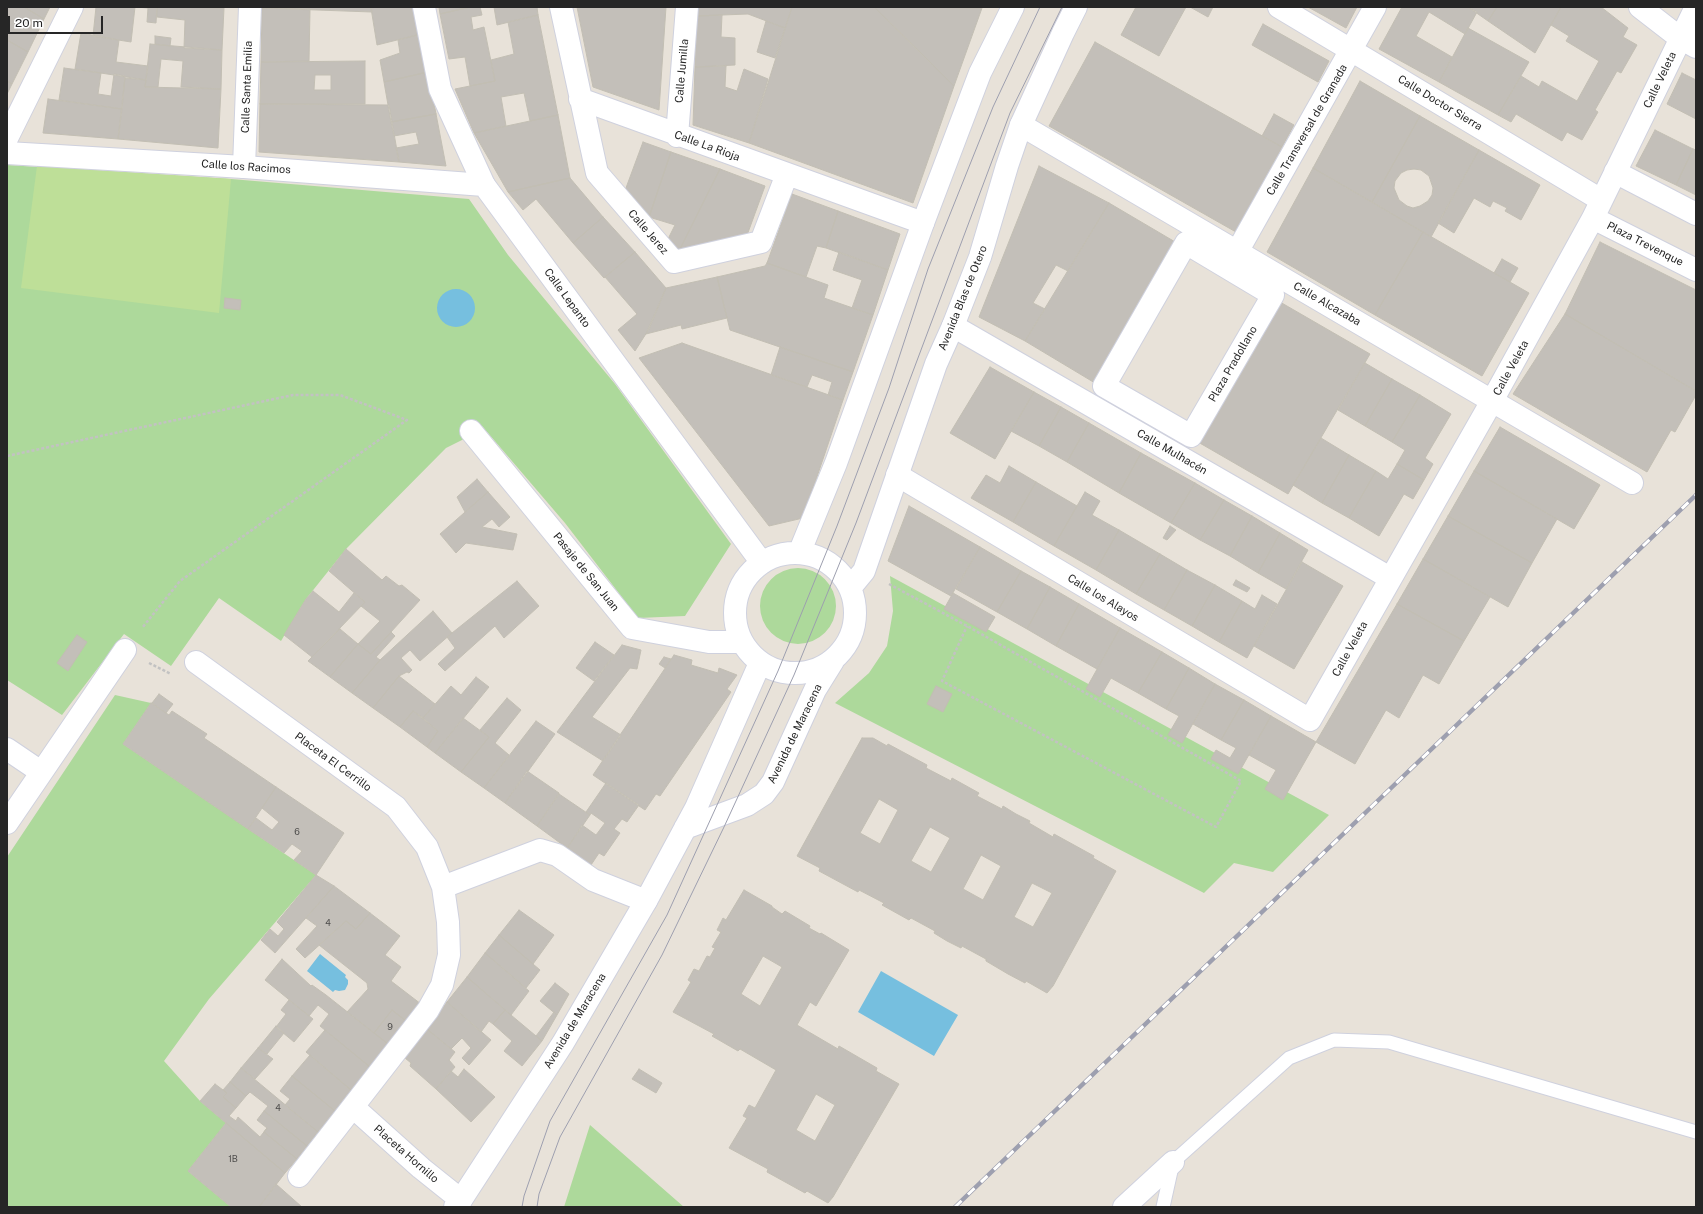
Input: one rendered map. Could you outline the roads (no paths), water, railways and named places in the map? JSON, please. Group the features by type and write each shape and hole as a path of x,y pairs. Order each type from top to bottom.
{"street":[{"path":"7,138 72,7"},
{"name":"Calle Santa Emilia","path":"244,166 250,7"},
{"name":"Calle Lepanto","path":"424,7 440,89 484,185 762,563"},
{"path":"561,7 580,99"},
{"name":"Calle Jumilla","path":"677,136 688,7"},
{"path":"800,551 836,463 923,223 980,73 1013,7"},
{"name":"Avenida Blas de Otero","path":"850,588 864,571 936,364 953,326 980,257 1007,166 1022,125 1062,33 1076,7"},
{"name":"Calle Doctor Sierra","path":"1279,7 1352,50 1597,209"},
{"name":"Calle Transversal de Granada","path":"1237,252 1375,7"},
{"path":"1640,7 1688,42"},
{"name":"Calle Veleta","path":"1310,720 1492,401 1597,209 1615,172 1688,42 1696,7"},
{"name":"Calle La Rioja","path":"580,99 677,136 923,223"},
{"name":"Calle Jerez","path":"580,99 597,173 674,262 761,242 787,174"},
{"name":"Calle Alcazaba","path":"1022,125 1632,483"},
{"name":"Calle los Racimos","path":"7,153 244,166 484,185"},
{"path":"1615,172 1696,214"},
{"name":"Plaza Trevenque","path":"1597,209 1696,270"},
{"name":"Plaza Pradollano","path":"1186,244 1273,294 1191,436 1183,434 1108,390 1104,386 1186,244"},
{"name":"Calle Mulhacén","path":"953,326 1390,578"},
{"name":"Pasaje de San Juan","path":"471,431 632,628 709,642 741,642"},
{"name":"Calle los Alayos","path":"897,476 1310,720"},
{"path":"800,551 819,557 838,570 850,588 855,608 853,631 846,646 834,661 813,672 794,675 772,670 760,663 750,654 741,642 736,626 735,607 739,591 747,576 762,563 776,556 800,551"},
{"path":"7,823 125,650"},
{"name":"Avenida de Maracena","path":"685,828 747,805 764,794 773,782 815,690 834,661"},
{"name":"Placeta El Cerrillo","path":"196,662 396,807 428,847 443,887 448,922 448,955 442,985 428,1010 353,1107"},
{"name":"Avenida de Maracena","path":"458,1204 563,1043 646,901 696,808 760,663"},
{"path":"7,749 41,772"},
{"path":"443,887 540,850 557,855 593,880 646,901"},
{"path":"299,1176 353,1107"},
{"name":"Placeta Hornillo","path":"353,1107 421,1168 458,1204"},
{"path":"1124,1207 1173,1162"}],"lane":[{"path":"1163,1207 1173,1162 1288,1058 1334,1040 1389,1042 1696,1132"}],"water":[{"path":"452,289 460,289 467,292 472,297 475,308 472,319 467,324 460,327 452,327 445,324 440,319 437,312 437,304 440,297 445,292"},
{"path":"320,954 346,975 345,977 348,980 348,984 345,990 335,990 333,992 307,971"},
{"path":"881,971 958,1015 934,1056 858,1012"}],"tram line":[{"path":"522,1207 524,1196 550,1121 667,915 778,671 837,526 889,388 928,269 993,107 1040,7"},
{"path":"537,1207 539,1194 560,1137 662,955 724,827 794,675 856,523 1010,113 1062,7"}],"railway":[{"path":"955,1207 1696,495"}]}
